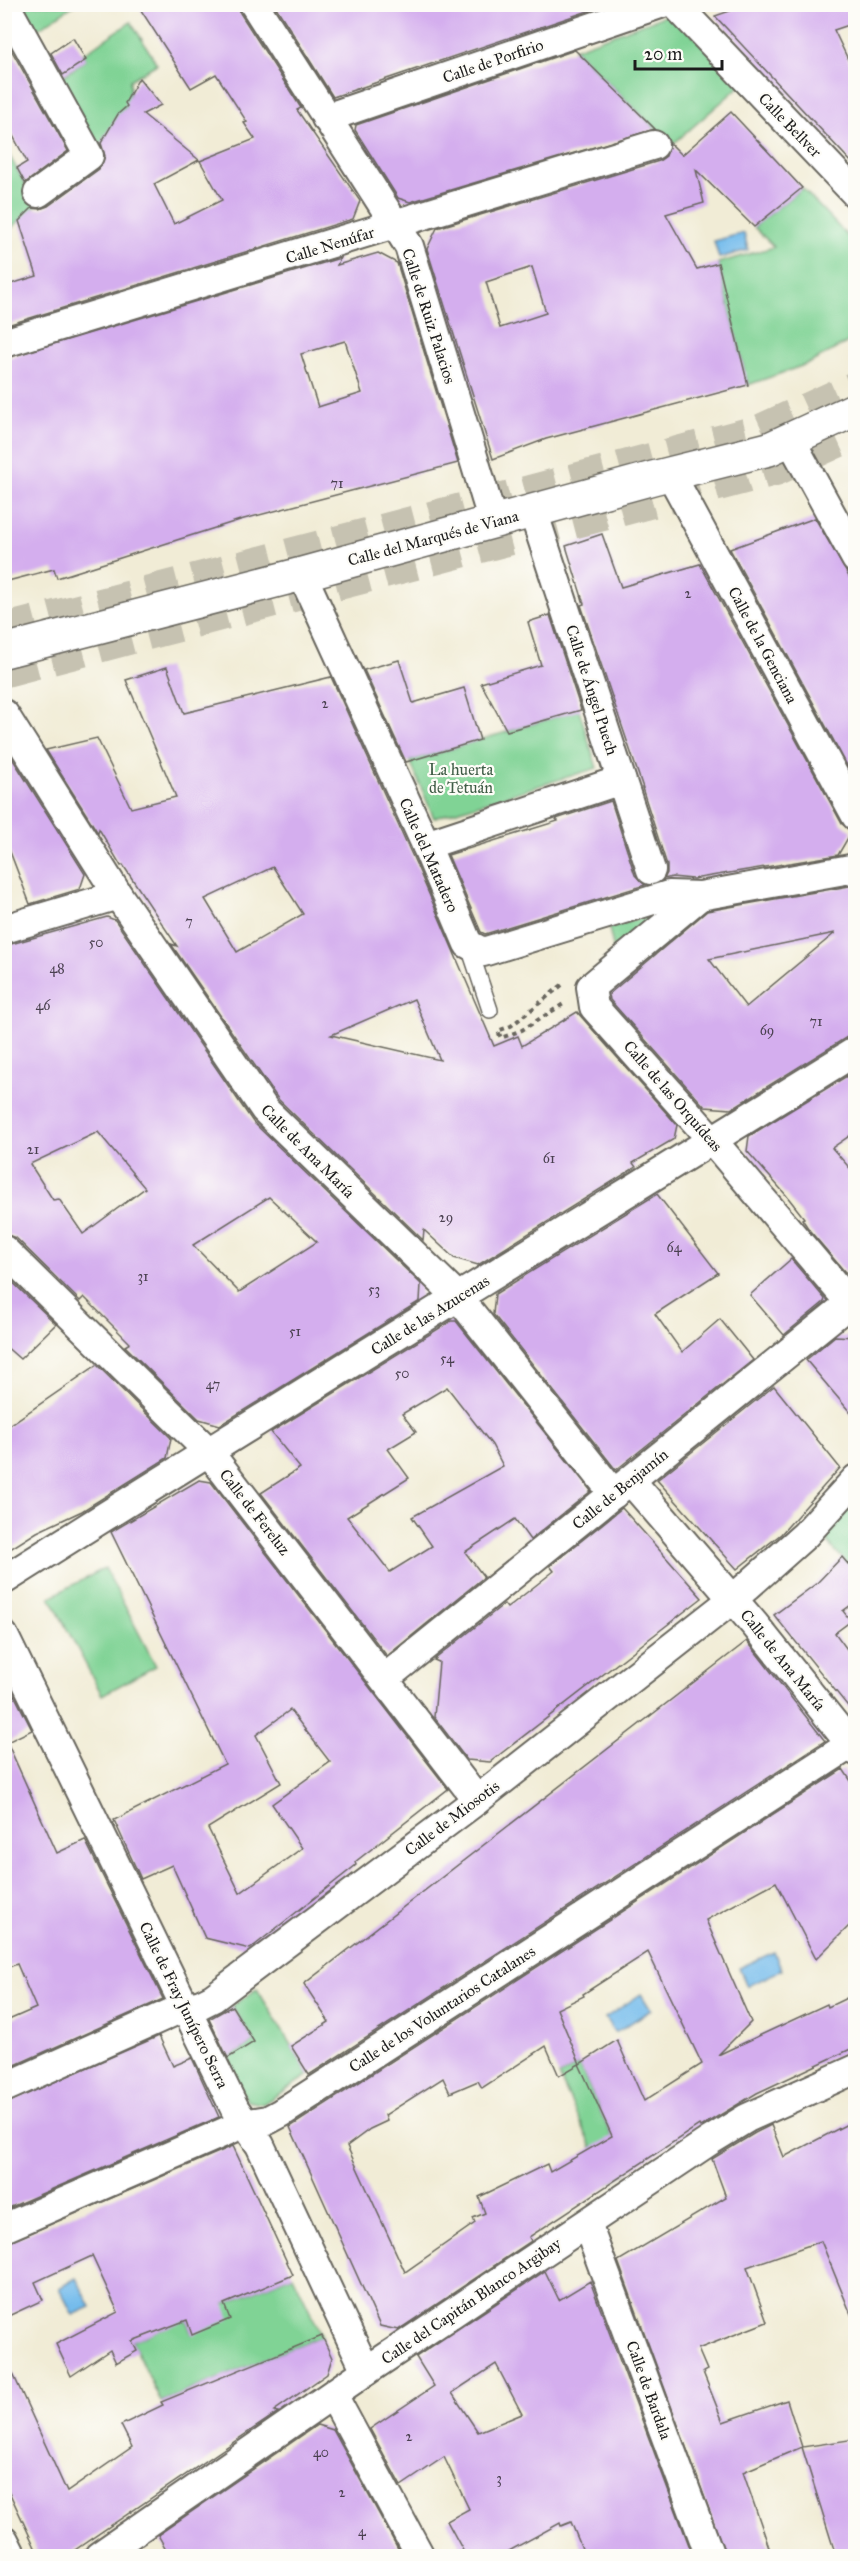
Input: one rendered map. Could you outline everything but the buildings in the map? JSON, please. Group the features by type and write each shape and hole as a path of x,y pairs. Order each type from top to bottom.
{"street":[{"path":"5,4 88,156 38,194"},
{"name":"Calle de Ruiz Palacios","path":"254,4 409,246 493,522"},
{"name":"Calle de Porfirio","path":"326,118 660,4"},
{"name":"Calle Bellver","path":"675,4 855,194"},
{"name":"Calle Nenúfar","path":"4,343 654,146"},
{"name":"Calle del Marqués de Viana","path":"4,651 303,574 670,473 768,449 855,409"},
{"path":"790,439 855,559"},
{"name":"Calle de la Genciana","path":"670,473 855,816"},
{"name":"Calle de Ángel Puech","path":"533,511 651,870"},
{"name":"Calle del Matadero","path":"303,574 426,845 468,944"},
{"name":"Calle de Ana María","path":"4,714 118,895 265,1110 459,1298 623,1488 733,1599 854,1746"},
{"path":"426,845 621,780"},
{"path":"468,944 483,952 669,895 700,896 855,868"},
{"path":"4,929 118,895"},
{"path":"579,984 700,896"},
{"name":"Calle de las Orquídeas","path":"579,984 594,1007 853,1304"},
{"name":"Calle de las Azucenas","path":"4,1580 208,1451 459,1298 855,1051"},
{"name":"Calle de Fereluz","path":"4,1250 208,1451 477,1800"},
{"name":"Calle de Benjamín","path":"384,1679 853,1304"},
{"name":"Calle de Miosotis","path":"4,2088 186,2007 201,2004 213,1998 477,1800 733,1599 805,1534 855,1479"},
{"name":"Calle de Fray Junípero Serra","path":"4,1636 243,2124 260,2145 366,2371"},
{"name":"Calle de los Voluntarios Catalanes","path":"4,2228 243,2124 268,2120 281,2114 854,1746"},
{"name":"Calle del Capitán Blanco Argibay","path":"99,2556 366,2371 747,2118 855,2069"},
{"name":"Calle de Bardala","path":"587,2224 710,2556"},
{"path":"333,2395 420,2556"},
{"path":"4,2540 12,2556"}],"lane":[{"path":"468,944 490,1010"}],"path":[{"path":"579,984 522,1030 501,1038 498,1030 512,1026 579,984"}],"green space":[{"path":"29,5 74,5 32,33 20,11"},
{"path":"664,16 677,19 741,85 672,145 574,49"},
{"path":"131,22 157,64 130,80 130,103 119,114 97,150 59,79 86,60 83,54"},
{"path":"4,146 29,191 39,203 5,234"},
{"path":"802,188 855,244 855,338 810,363 748,385 718,263 774,247 754,227"},
{"name":"La huerta de Tetuán","path":"579,710 597,768 434,818 410,761"},
{"path":"668,909 614,951 609,928"},
{"path":"855,1493 855,1572 819,1533"},
{"path":"105,1568 156,1666 102,1695 50,1597"},
{"path":"257,1989 309,2075 263,2104 247,2101 227,2059 254,2042 232,2006"},
{"path":"579,2064 628,2172 609,2184 559,2076"},
{"path":"293,2275 322,2336 161,2402 132,2341 186,2319 192,2334 224,2304"}],"water":[{"path":"744,233 748,250 719,258 714,241"},
{"path":"774,1952 782,1970 747,1986 739,1968"},
{"path":"641,1994 651,2010 615,2033 605,2018"},
{"path":"76,2278 91,2307 73,2315 59,2288"}],"tunnel":[{"path":"4,630 759,431 856,387"},
{"path":"4,671 777,469 856,433"}]}
